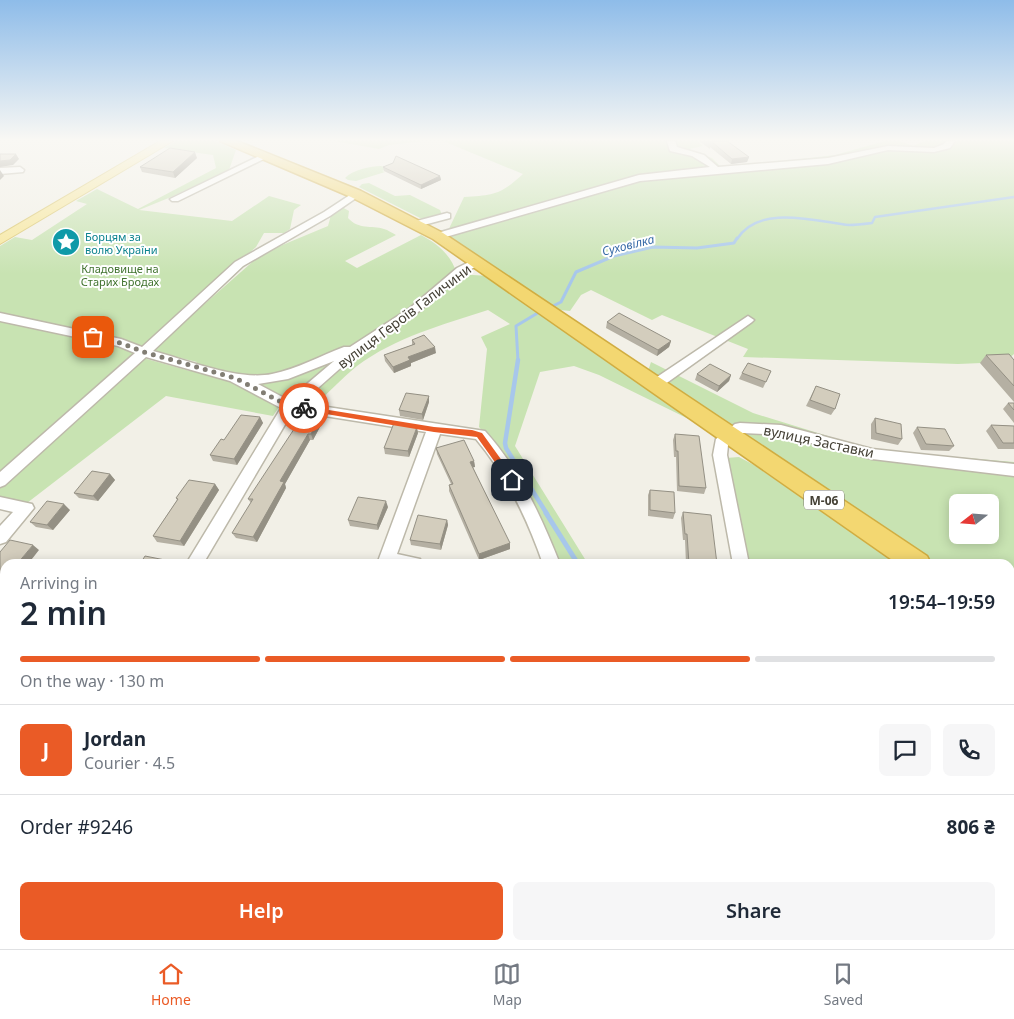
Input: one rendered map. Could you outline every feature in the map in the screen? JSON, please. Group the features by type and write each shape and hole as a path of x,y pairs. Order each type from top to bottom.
{"highway":[{"name":"М-06","path":"334,185 356,194 438,236 520,290 911,559"}],"main road":[{"path":"2,238 92,185"}],"street":[{"path":"175,199 204,185"},
{"path":"438,236 614,185"},
{"path":"0,481 239,264 327,214 356,194"},
{"path":"416,224 447,216"},
{"name":"вулиця Героїв Галичини","path":"197,559 289,406 358,346 414,310 461,270 477,262"},
{"path":"0,317 121,343 144,352 251,381 276,378 315,365 358,346"},
{"path":"656,384 748,320"},
{"path":"235,378 289,406 434,430 480,435 504,466 527,505 550,559"},
{"name":"вулиця Заставки","path":"731,435 740,428 781,430 872,454 1014,470"},
{"path":"386,559 434,430"},
{"path":"731,435 721,443 720,455 739,559"},
{"path":"0,503 26,508 0,538"}],"green space":[{"name":"Кладовище на Старих Бродах","path":"183,185 196,185 139,210 232,221 269,196 301,205 294,210 290,229 284,233 264,233 256,247 0,474 0,246 15,237 32,240 87,204 76,201 97,189 138,209"},
{"path":"361,185 374,185 395,196 410,195 440,210 442,215 422,219 359,187"},
{"path":"1014,185 1014,354 1005,362 958,364 743,357 748,349 662,315 652,320 591,290 581,295 570,311 560,310 446,235 464,197 496,193 508,186"},
{"path":"342,207 349,211 348,218 352,222 365,227 384,229 396,235 345,261 357,268 421,235 443,251 451,261 457,274 489,276 707,428 599,375 574,366 540,372 515,446 585,559 558,559 547,532 489,438 479,427 487,349 481,337 510,324 488,310 403,339 387,347 357,366 311,409 283,401 273,416 166,396 27,503 0,498 0,485 143,358 190,371 197,362 151,351 267,249 276,244 280,246 328,226 331,215"},
{"path":"651,362 753,413 873,450 1014,462 1014,559 929,559 648,371"},
{"path":"739,457 754,465 894,559 740,559 726,458"}],"building":[{"path":"619,313 671,341 658,350 607,322"},
{"path":"424,335 435,347 408,357 410,360 393,367 384,355 415,344 412,340"},
{"path":"1009,354 1014,360 1014,386 986,355"},
{"path":"748,363 771,371 766,382 742,373"},
{"path":"710,364 731,375 719,386 697,374"},
{"path":"816,386 840,394 835,409 810,400"},
{"path":"406,393 429,396 422,414 399,410"},
{"path":"1008,403 1014,403 1014,410"},
{"path":"241,415 260,417 234,459 210,455 221,439 224,440"},
{"path":"302,417 319,419 280,481 284,482 253,537 232,533 253,499 248,499"},
{"path":"875,418 901,424 902,439 876,433"},
{"path":"394,423 417,427 408,451 384,448"},
{"path":"991,425 1014,426 1014,443 1003,443"},
{"path":"917,427 945,429 954,446 926,444"},
{"path":"675,434 699,436 706,488 679,486 678,451 676,451"},
{"path":"464,440 474,461 470,462 510,543 479,554 449,485 453,484 436,448"},
{"path":"92,471 110,474 93,496 74,493"},
{"path":"189,480 215,484 180,541 153,536 178,499 176,498"},
{"path":"650,490 674,492 675,513 650,510"},
{"path":"358,497 386,501 377,525 348,520"},
{"path":"47,501 64,504 47,525 30,522"},
{"path":"683,512 711,515 716,559 689,559 687,534 685,534"},
{"path":"418,515 447,520 440,544 410,540"},
{"path":"10,540 33,545 21,559 0,559 0,552"},
{"path":"145,556 160,559 143,559"}],"waterway":[{"name":"Суховілка","path":"737,239 747,228 759,221 773,218 804,218 857,225 872,223 875,217 1014,197"},
{"name":"Суховілка","path":"549,308 561,302 576,272 614,256 653,247 697,248 734,243 737,238"},
{"name":"Суховілка","path":"518,360 516,326 541,311"},
{"name":"Суховілка","path":"518,360 505,443 506,448 547,514"},
{"name":"Суховілка","path":"546,513 575,559"}],"way so far":[{"path":"93,337 121,343 144,352 235,378 289,406 304,408"}],"place":[{"name":"Борцям за волю України","path":"66,242"}],"route":[{"path":"304,408 434,430 480,435 495,453 512,480"}]}
